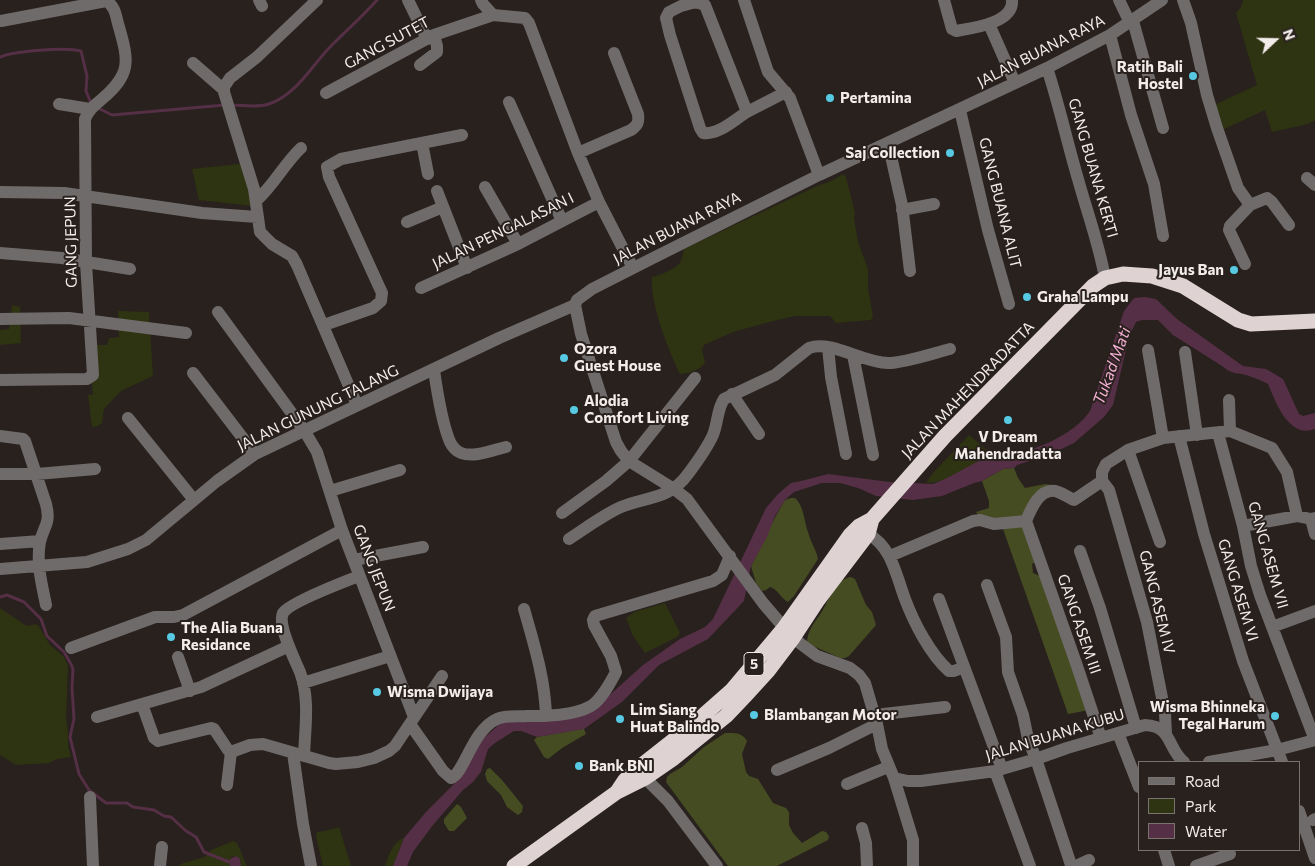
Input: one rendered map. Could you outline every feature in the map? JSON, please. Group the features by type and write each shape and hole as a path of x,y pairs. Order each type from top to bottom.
{"highway":[{"path":"1105,278 1123,274 1152,276 1183,286 1238,320 1251,324 1315,320"},
{"name":"JALAN MAHENDRADATTA","path":"514,866 617,792 645,778 674,758 726,716 768,671 788,633 846,541 859,526 875,515 945,436 1087,292 1105,278"},
{"name":"JALAN MAHENDRADATTA","path":"617,792 636,769 689,728 730,691 788,633 818,600 868,534 875,515"}],"street":[{"path":"224,93 230,78 256,57 317,0"},
{"path":"408,0 437,46 437,52 420,65"},
{"path":"481,0 493,15 525,18 529,23 578,153 599,202 633,268"},
{"path":"744,0 768,72 786,92 795,109 819,175"},
{"path":"944,0 956,32 989,24 1006,15 1011,10 1012,0"},
{"path":"1119,0 1131,22 1164,128"},
{"name":"JALAN BUANA RAYA","path":"575,305 581,296 633,268 819,175 1047,68 1110,35 1162,0"},
{"path":"1183,0 1191,23 1207,95 1217,128 1238,188 1250,205"},
{"path":"1,20 106,1 114,9 122,38 126,65 122,78 91,109 59,104"},
{"path":"747,112 705,5 700,2 680,3 669,12 666,18 703,133 710,133 725,126 747,112 786,92"},
{"name":"GANG SUTET","path":"326,93 430,37 493,15"},
{"path":"989,24 1015,83"},
{"path":"1110,35 1131,115 1154,184 1163,236"},
{"path":"578,153 631,130 639,122 638,114 614,54"},
{"path":"193,63 224,93 256,201 256,217 260,232 265,238 292,256 324,324 358,405"},
{"name":"GANG BUANA KERTI","path":"1047,68 1100,251 1105,278"},
{"path":"508,102 562,221"},
{"name":"GANG JEPUN","path":"0,380 87,379 93,375 86,263 85,119 91,109"},
{"name":"GANG BUANA ALIT","path":"960,110 988,230 1009,304"},
{"path":"324,324 373,308 381,301 382,293 329,177 327,166 341,159 462,134"},
{"path":"422,142 428,174"},
{"path":"888,144 902,210 910,271"},
{"path":"256,201 271,187 289,161 301,148"},
{"path":"485,187 518,244"},
{"path":"437,191 467,268"},
{"path":"0,192 64,192 202,213 256,217"},
{"path":"1245,264 1229,230 1230,226 1250,205 1267,198 1288,225"},
{"name":"JALAN PENGALASAN I","path":"420,288 518,244 599,202"},
{"path":"902,210 934,204"},
{"path":"407,222 444,207"},
{"path":"0,253 33,254 130,269"},
{"path":"575,305 581,334 614,436 628,461 687,499 788,633 817,656 850,668 865,683 882,748 913,840 913,866"},
{"name":"JALAN GUNUNG TALANG","path":"0,570 88,562 120,553 146,540 233,468 256,454 499,338 575,305"},
{"name":"GANG JEPUN","path":"218,312 304,430 317,452 342,530 412,720 443,771 451,778 457,774 477,736 498,718 546,716"},
{"path":"0,319 89,319 186,333"},
{"path":"569,538 622,507 651,499 674,489 688,475 712,437 717,422 719,405 724,399 775,375 808,348 814,346 828,347 870,360 890,363 950,349"},
{"path":"828,347 831,377 846,454"},
{"path":"1148,350 1163,438"},
{"path":"1185,352 1197,435"},
{"path":"853,355 873,455"},
{"path":"434,370 450,444 462,453 472,454 506,447"},
{"path":"193,374 256,454"},
{"path":"562,513 606,481 628,461 695,378"},
{"path":"732,394 759,434"},
{"name":"GANG ASEM VII","path":"1229,400 1224,432 1251,566 1260,595 1315,740"},
{"path":"128,418 194,500"},
{"path":"890,556 973,521 980,520 994,524 1026,521 1034,503 1045,494 1056,491 1074,500 1102,481 1102,472 1106,464 1128,450 1163,438 1179,436 1224,432 1272,448 1287,472 1297,516"},
{"path":"0,436 23,439 25,441 48,513 48,523 40,541 39,566 46,605"},
{"name":"GANG ASEM VI","path":"1179,436 1207,544 1243,661 1279,756"},
{"path":"1128,450 1160,542"},
{"path":"0,474 37,474 95,469"},
{"path":"330,491 400,470"},
{"name":"GANG ASEM IV","path":"1102,481 1109,490 1148,622 1165,713 1166,735"},
{"path":"1243,526 1297,516 1313,518 1315,534"},
{"name":"GANG ASEM III","path":"1026,521 1101,738"},
{"path":"71,648 155,617 174,617 183,614 342,530"},
{"path":"868,534 875,538 890,556 905,600 922,636 947,669 951,671 964,667"},
{"path":"0,544 40,541"},
{"path":"354,560 423,547"},
{"name":"GANG ASEM III","path":"1080,551 1100,608 1136,728"},
{"path":"524,609 540,665 546,716 579,711 592,705 610,683 616,672 611,656 594,625 593,620 595,616 713,581 722,575 731,559"},
{"path":"311,866 304,832 298,755 306,714 303,683 289,646 282,620 283,613 288,608 359,576"},
{"path":"987,584 1006,638 1008,672 1023,715 1028,739 1071,865 1075,866 1089,860"},
{"path":"939,600 964,667 1030,866"},
{"path":"1272,627 1315,611"},
{"path":"97,717 190,691 289,646"},
{"path":"303,683 390,656"},
{"path":"178,657 190,691"},
{"path":"231,752 255,744 278,748 329,763 358,762 374,758 389,751 394,746 442,676"},
{"path":"142,704 158,741 211,728 231,752 227,785"},
{"path":"777,770 829,748 876,720 945,707"},
{"name":"JALAN BUANA KUBU","path":"891,772 908,781 921,781 999,770 1145,726 1157,727 1166,735"},
{"path":"1118,733 1138,784"},
{"path":"1166,735 1179,758 1183,761"},
{"path":"1222,761 1279,756 1315,740"},
{"path":"847,784 891,772"},
{"path":"645,778 668,801 717,866"},
{"path":"90,797 93,866"},
{"path":"1300,814 1315,858"},
{"path":"862,828 866,843 867,866"},
{"path":"160,866 162,847"},
{"path":"1164,851 1169,866"},
{"path":"1196,866 1230,854"}],"green space":[{"path":"1243,0 1315,0 1315,120 1308,124 1272,132 1265,110 1220,131 1212,106 1257,85 1236,13 1241,7"},
{"path":"247,163 252,206 199,200 192,169"},
{"path":"843,174 846,177 855,213 854,218 858,242 868,269 868,288 873,316 871,320 836,323 830,316 796,316 733,332 704,345 702,350 705,363 694,371 680,374 657,312 652,277 679,264 684,249"},
{"path":"12,305 20,307 21,343 0,345 0,330 9,329"},
{"path":"118,311 149,312 153,376 121,391 104,409 102,423 92,427 88,395 93,394 88,345 107,345 109,338 119,337"},
{"path":"969,435 989,452 988,456 950,477 926,483 932,474"},
{"path":"1014,468 1025,488 1045,484 1052,485 1027,505 1036,562 1032,564 1033,573 1042,577 1089,710 1068,714 1003,529 979,516 976,512 989,508 989,501 982,481 1003,469"},
{"path":"795,498 800,505 818,559 788,602 773,588 770,587 762,591 756,583 751,566 780,508 785,500"},
{"path":"851,577 855,579 866,605 872,612 876,625 849,656 840,658 807,642 812,627 833,591 841,582"},
{"path":"665,603 680,633 677,637 645,653 633,636 626,618 634,612"},
{"path":"0,608 25,625 38,625 50,645 64,657 68,665 66,718 68,746 71,757 57,759 49,763 16,765 0,755"},
{"path":"584,729 586,734 548,759 544,757 534,740 537,737"},
{"path":"725,733 738,734 745,738 747,741 742,754 746,772 749,776 758,779 773,803 786,808 789,812 789,825 802,843 822,831 826,832 829,836 828,840 777,866 728,866 666,782 670,774 682,767 704,747"},
{"path":"490,768 523,806 522,812 518,815 507,807 501,795 487,781 485,774 487,769"},
{"path":"457,804 461,807 467,818 454,831 449,831 444,823 444,819"},
{"path":"339,827 351,866 323,866 316,836 317,832"},
{"path":"404,838 393,866 385,866 394,846"},
{"path":"233,841 237,843 247,866 241,866 241,861 236,856 231,857 230,866 179,866 183,863 205,857 211,850"}],"water":[{"name":"Tukad Mati","path":"1134,298 1156,299 1177,319 1243,366 1266,369 1283,379 1299,414 1303,416 1315,413 1315,429 1306,431 1298,429 1291,424 1280,409 1268,384 1252,377 1229,371 1173,335 1158,320 1136,322 1129,337 1113,405 1104,417 1074,443 1051,454 1017,465 1014,468 1003,469 982,481 942,496 913,500 876,496 840,483 822,483 794,492 785,500 775,516 767,537 751,566 744,601 708,639 659,665 622,702 584,729 537,737 521,731 514,731 495,743 488,749 481,772 433,825 413,852 407,866 393,866 404,838 426,812 459,779 479,742 501,723 593,710 643,665 680,639 705,627 713,619 766,508 791,483 828,474 890,482 933,484 988,456 989,452 1000,454 1027,451 1052,441 1074,427 1090,411 1124,311"},
{"path":"236,856 240,859 241,866 230,866 230,859"}],"waterway":[{"path":"231,105 255,106 269,104 288,93 297,86 326,52 377,0"},
{"path":"0,57 40,50 64,49 81,51 87,76 86,91 91,103"},
{"path":"96,107 112,115 225,105"},
{"path":"0,597 7,595 24,602 41,619 47,636 64,652 71,664 73,669 74,719 70,737 79,774 89,790 106,803 127,803 133,807 154,810 164,816 171,817 186,831 196,837 204,852 229,862"}],"place":[{"name":"Ratih Bali Hostel","path":"1193,76"},
{"name":"Pertamina","path":"830,98"},
{"name":"Saj Collection","path":"950,153"},
{"name":"Jayus Ban","path":"1234,270"},
{"name":"Graha Lampu","path":"1027,297"},
{"name":"Ozora Guest House","path":"564,358"},
{"name":"Alodia Comfort Living","path":"574,410"},
{"name":"V Dream Mahendradatta","path":"1008,420"},
{"name":"The Alia Buana Residance","path":"171,637"},
{"name":"Wisma Dwijaya","path":"377,692"},
{"name":"Blambangan Motor","path":"754,715"},
{"name":"Wisma Bhinneka Tegal Harum","path":"1275,716"},
{"name":"Lim Siang Huat Balindo","path":"620,719"},
{"name":"Bank BNI","path":"579,766"}]}
